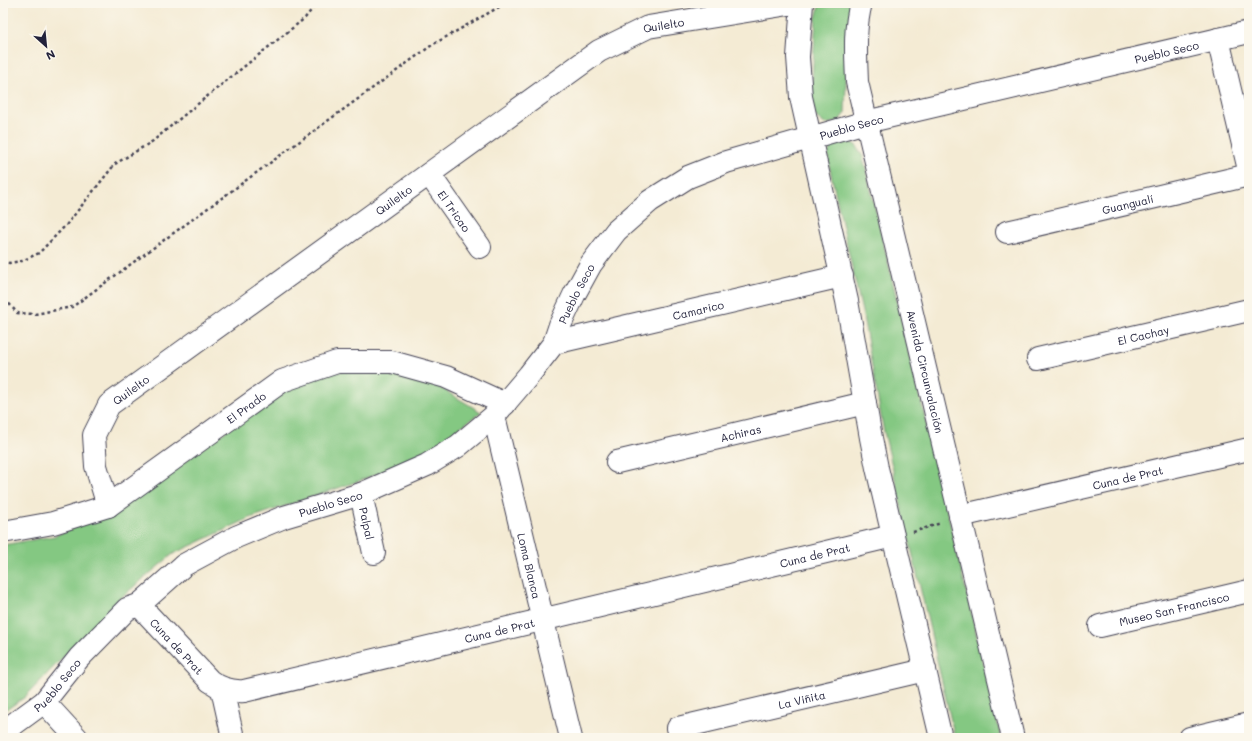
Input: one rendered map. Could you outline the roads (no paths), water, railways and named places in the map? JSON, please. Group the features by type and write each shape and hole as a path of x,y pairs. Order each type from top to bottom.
{"street":[{"name":"Quilelto","path":"108,506 96,466 94,435 109,405 599,51 648,27 795,3"},
{"path":"802,3 798,57 801,97 852,324 877,468 941,738"},
{"name":"Avenida Circunvalación","path":"861,3 855,42 857,82 1013,738"},
{"name":"Pueblo Seco","path":"3,732 44,702 79,658 127,609 139,605 184,565 236,537 284,517 361,494 426,465 458,446 500,410 554,343 560,325 574,295 592,264 616,231 650,201 688,177 726,162 866,122 1249,32"},
{"path":"1218,39 1249,170"},
{"name":"El Tricao","path":"429,174 480,247"},
{"name":"Guangualí","path":"1007,232 1249,175"},
{"name":"Camarico","path":"554,343 842,276"},
{"name":"El Cachay","path":"1038,359 1249,310"},
{"name":"El Prado","path":"3,532 53,523 108,506 282,381 337,362 392,362 446,377 500,410"},
{"name":"Achiras","path":"617,462 865,403"},
{"name":"Loma Blanca","path":"500,410 543,620 571,738"},
{"name":"Cuna de Prat","path":"960,516 1249,449"},
{"name":"Palpal","path":"361,494 374,553"},
{"name":"Cuna de Prat","path":"139,605 210,681 222,689 244,691 893,536"},
{"name":"Museo San Francisco","path":"1100,626 1249,591"},
{"name":"La Viñita","path":"678,728 925,670"},
{"path":"222,689 233,738"},
{"path":"44,702 77,738"},
{"path":"1190,738 1249,724"}]}
